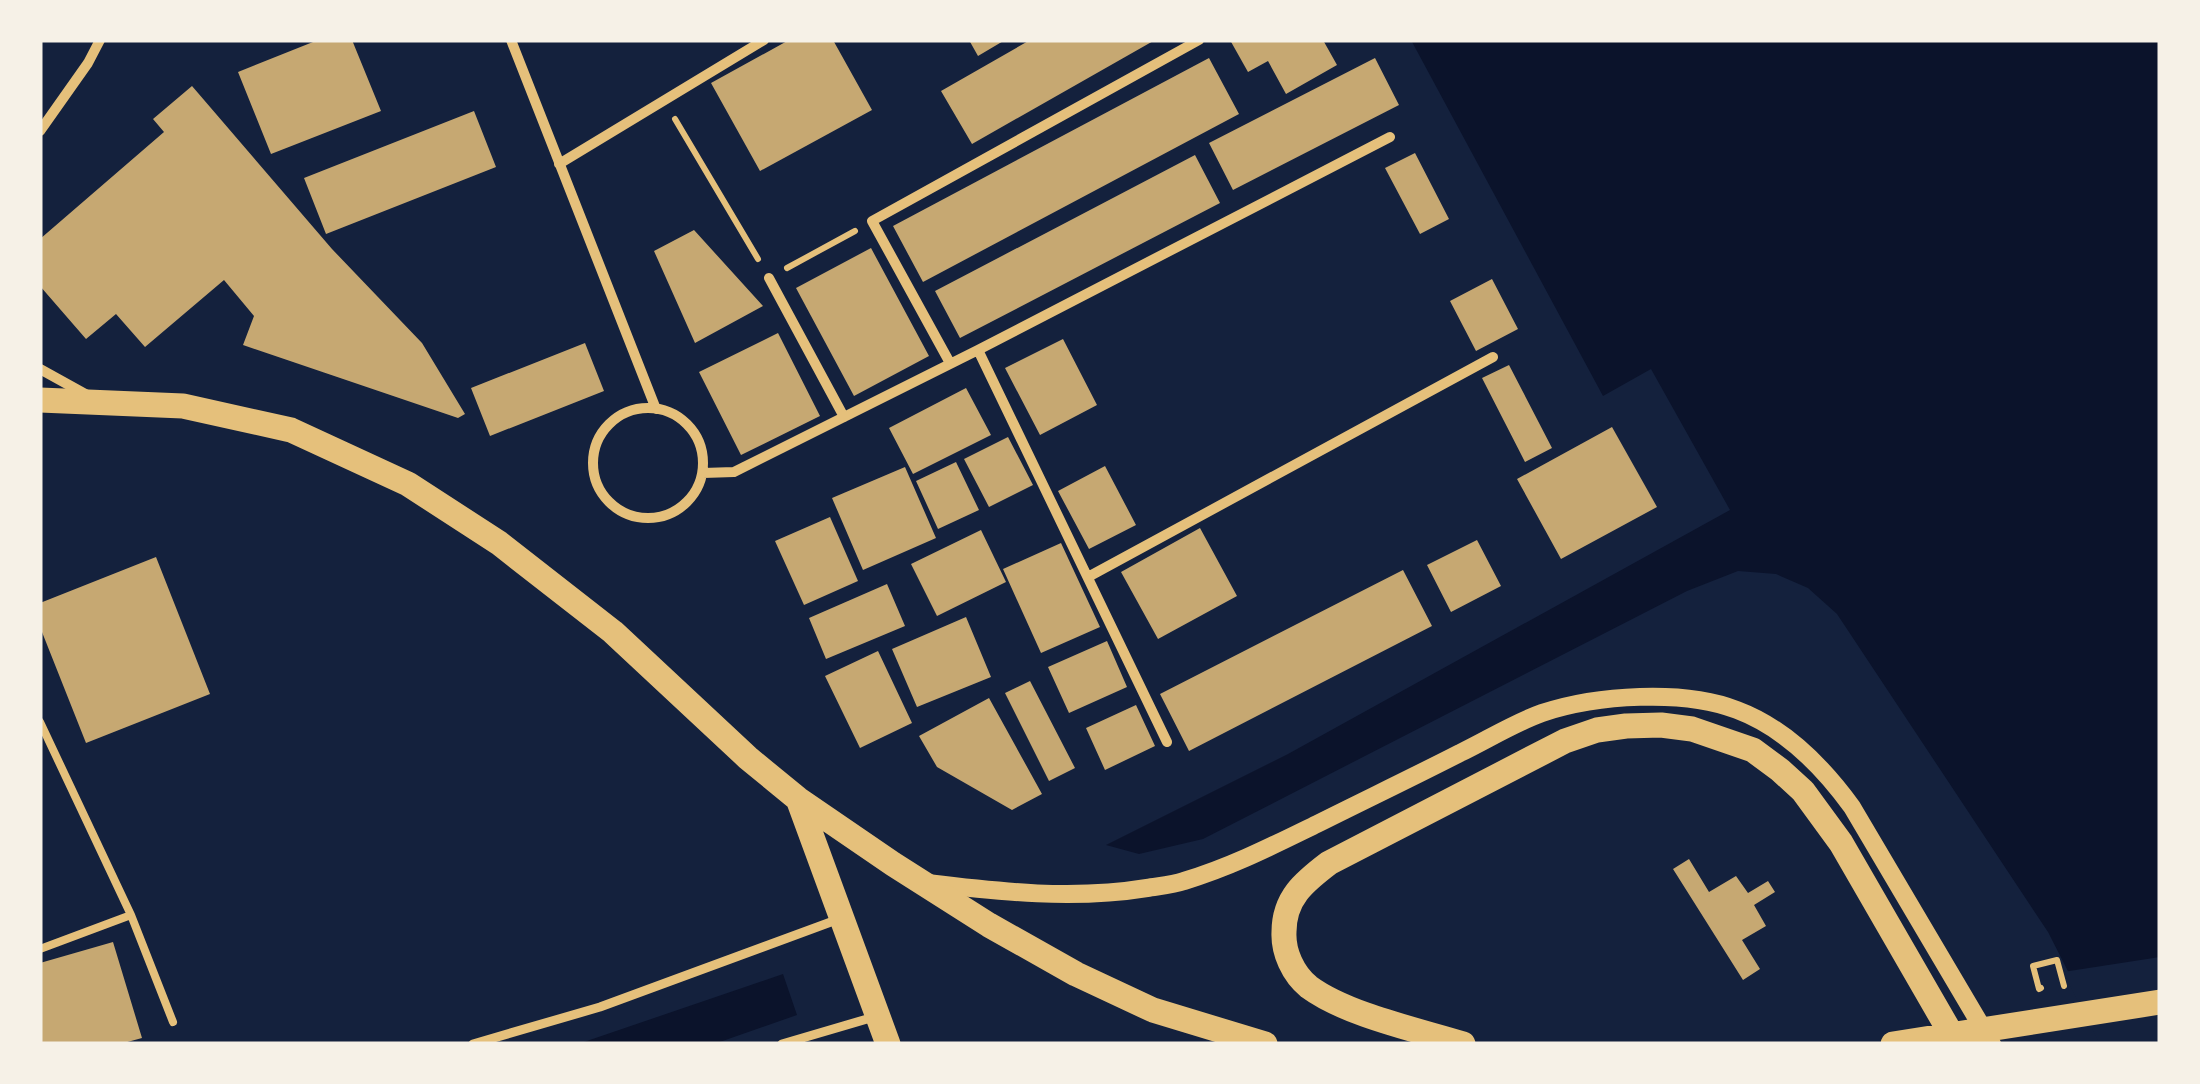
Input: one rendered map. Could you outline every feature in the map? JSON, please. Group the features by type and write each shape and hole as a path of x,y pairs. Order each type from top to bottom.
{"main road":[{"path":"40,400 183,406 291,430 408,484 499,543 613,632 748,758 798,799 920,882 1092,981 1154,1010 1264,1044"},
{"path":"1463,1044 1371,1016 1308,986 1295,972 1284,944 1288,908 1303,883 1329,864 1565,741 1598,730 1661,725 1692,728 1753,750 1803,791 1850,857 1957,1044"},
{"path":"798,799 888,1044"},
{"path":"1893,1044 2160,1002"}],"street":[{"path":"40,130 100,40"},
{"path":"512,40 656,409"},
{"path":"559,164 764,40"},
{"path":"950,363 872,221 1200,40"},
{"path":"703,474 734,472 1390,137"},
{"path":"769,278 844,416"},
{"path":"978,350 1167,742"},
{"path":"1088,577 1494,357"},
{"path":"40,369 96,400"},
{"path":"637,409 673,413 698,438 704,456 703,474 686,505 670,515 634,517 617,510 604,496 593,462 596,443 620,415 637,409"},
{"path":"920,882 1032,894 1087,894 1182,882 1250,857 1542,713 1630,697 1705,702 1737,710 1766,725 1829,776 1852,807 1992,1044"},
{"path":"473,1044 846,928"},
{"path":"782,1044 874,1009"}],"lane":[{"path":"40,722 131,915 173,1022"},
{"path":"40,948 131,915"}],"path":[{"path":"664,101 769,278 872,221"},
{"path":"2056,984 2039,988 2033,966 2057,960 2066,993"}],"water":[{"path":"1411,40 2160,40 2160,1044 2105,1044 2048,932 1837,614 1808,588 1776,574 1738,571 1687,591 1203,839 1139,854 1106,845 1288,754 1730,510 1651,369 1603,396"},
{"path":"783,974 797,1015 714,1044 578,1044"}],"pier":[{"path":"2160,957 2160,1044 2100,1044 2063,972"}],"building":[{"path":"318,40 352,40 381,111 271,154 238,72"},
{"path":"789,40 833,40 872,110 760,171 711,83"},
{"path":"969,40 1005,40 978,56"},
{"path":"1030,40 1155,40 972,144 941,91"},
{"path":"1230,40 1323,40 1337,65 1286,94 1268,61 1248,72"},
{"path":"1209,58 1239,114 923,282 893,226"},
{"path":"1375,58 1399,105 1233,190 1209,143"},
{"path":"192,86 332,249 422,343 465,414 458,418 243,345 254,316 224,280 145,347 116,314 86,339 40,286 40,239 164,132 153,119"},
{"path":"474,111 496,167 326,234 304,178"},
{"path":"1415,153 1449,219 1420,234 1385,168"},
{"path":"1195,155 1220,203 960,338 935,291"},
{"path":"694,230 763,306 695,343 654,251"},
{"path":"871,248 929,356 854,396 796,288"},
{"path":"1492,279 1518,329 1476,351 1450,301"},
{"path":"778,333 820,416 741,455 699,372"},
{"path":"1063,339 1097,405 1040,435 1005,368"},
{"path":"585,343 604,391 490,436 471,388"},
{"path":"1509,365 1552,448 1525,462 1482,378"},
{"path":"966,388 991,435 913,474 889,428"},
{"path":"1612,427 1657,507 1561,559 1517,479"},
{"path":"1008,437 1033,485 989,507 964,459"},
{"path":"956,462 979,510 938,529 916,481"},
{"path":"1105,466 1136,525 1089,549 1058,491"},
{"path":"905,467 936,538 863,570 832,498"},
{"path":"830,517 858,581 804,605 775,541"},
{"path":"1200,528 1237,596 1158,639 1121,572"},
{"path":"981,530 1006,582 937,616 911,564"},
{"path":"1477,540 1501,586 1451,612 1427,565"},
{"path":"1061,543 1100,627 1041,653 1003,569"},
{"path":"156,557 210,694 86,743 40,627 40,603"},
{"path":"1403,570 1432,626 1189,751 1160,694"},
{"path":"887,584 905,626 826,659 809,618"},
{"path":"966,617 991,677 917,707 892,649"},
{"path":"1107,641 1127,687 1069,713 1048,667"},
{"path":"878,651 912,723 860,748 825,676"},
{"path":"1030,681 1075,768 1049,781 1005,693"},
{"path":"989,698 1042,794 1012,810 937,767 919,736"},
{"path":"1136,705 1155,746 1105,770 1086,728"},
{"path":"1689,859 1709,892 1736,876 1748,893 1768,881 1775,892 1754,905 1766,926 1742,940 1760,969 1743,980 1673,869"},
{"path":"113,942 142,1038 120,1044 40,1044 40,963"}]}
